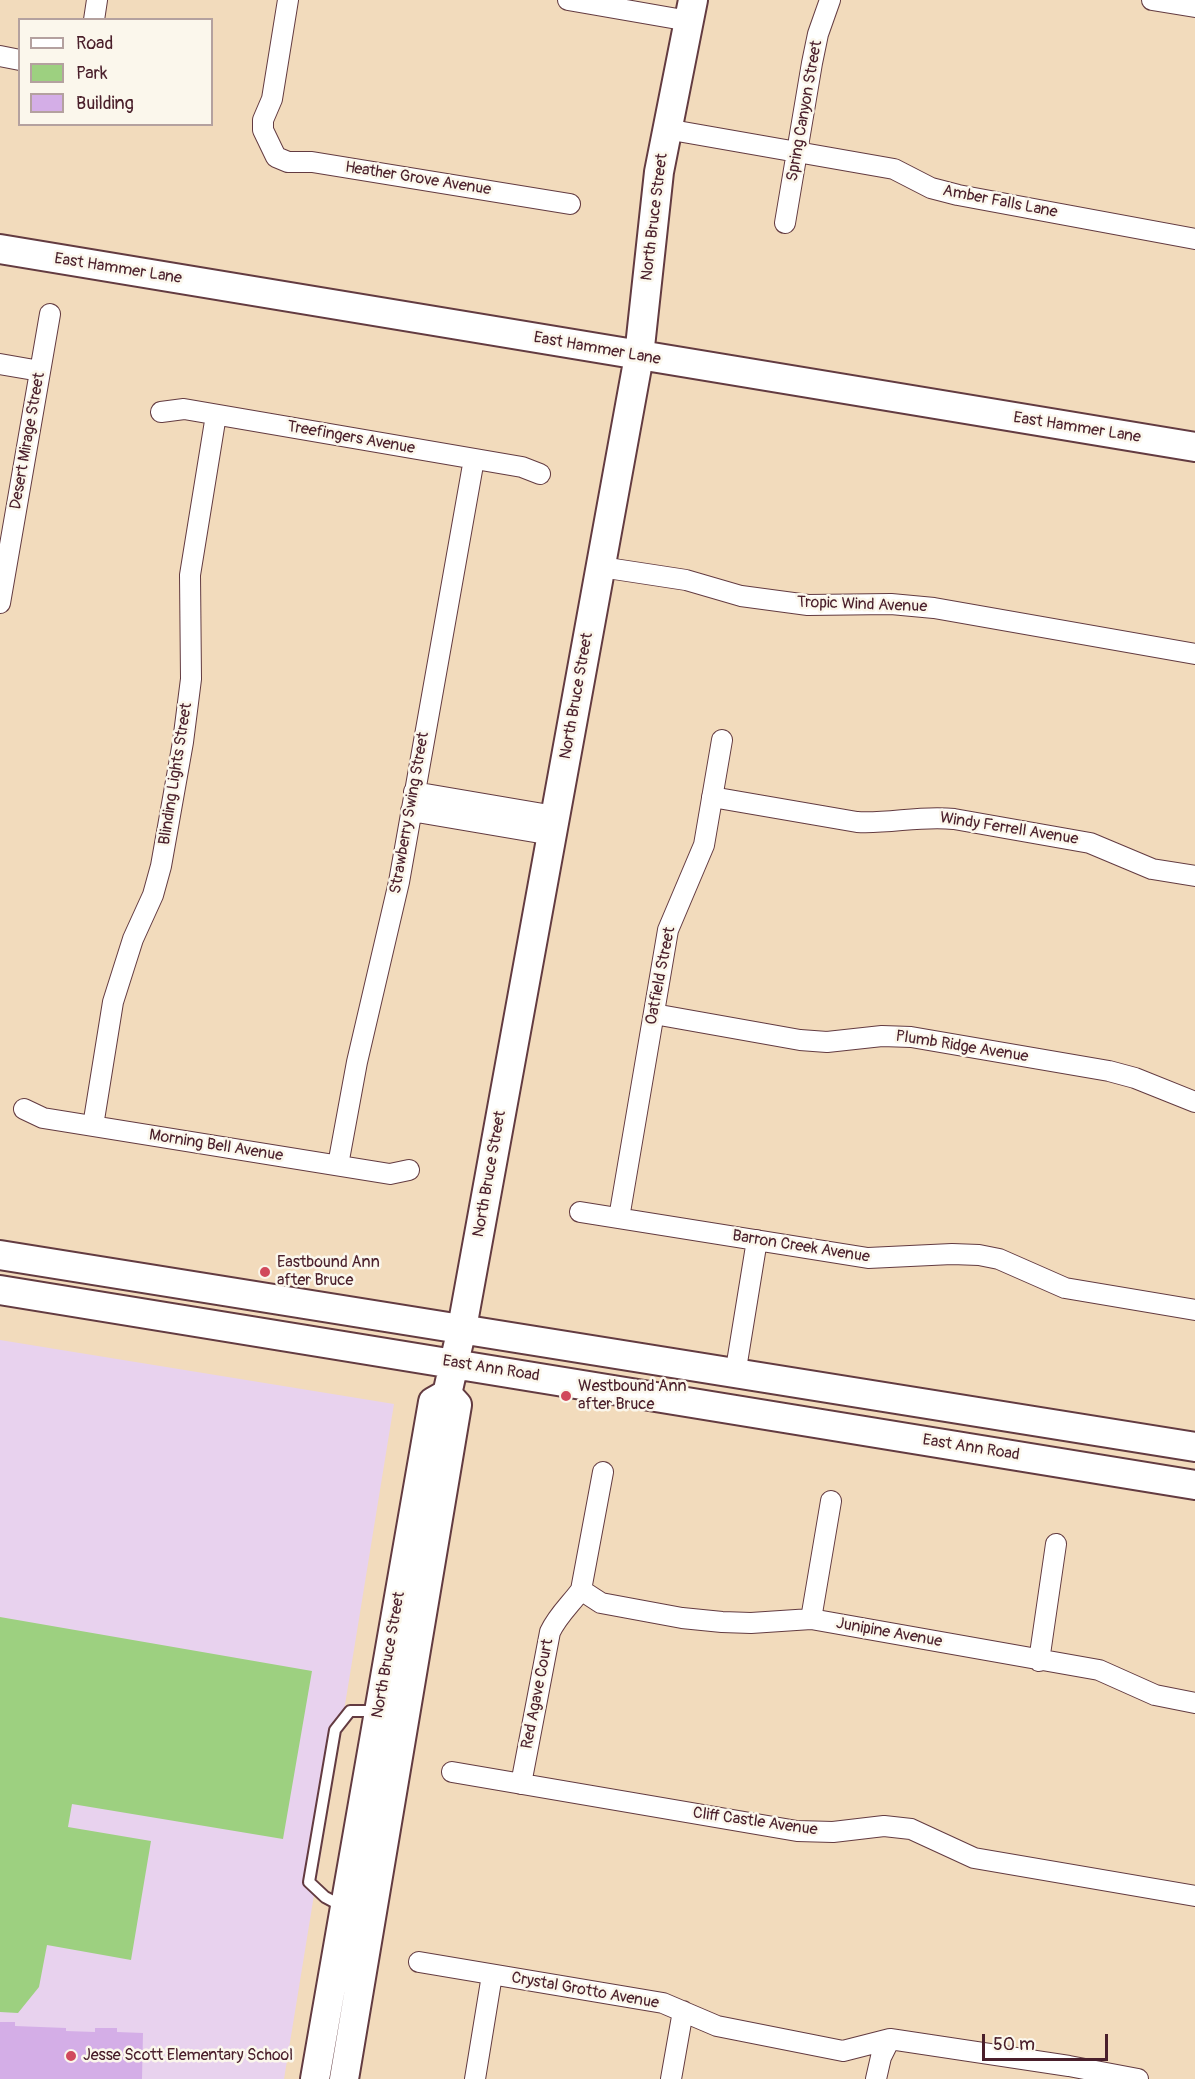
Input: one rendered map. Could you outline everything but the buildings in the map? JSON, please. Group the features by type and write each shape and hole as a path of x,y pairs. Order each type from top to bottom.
{"street":[{"path":"94,18 98,0"},
{"name":"Heather Grove Avenue","path":"288,0 272,99 263,120 263,130 276,157 288,162 312,162 570,204"},
{"path":"568,0 691,10"},
{"name":"Spring Canyon Street","path":"785,223 818,34 830,0"},
{"path":"1152,0 1195,7"},
{"name":"North Bruce Street","path":"448,1390 462,1328 639,356 659,172 691,10"},
{"path":"0,56 18,60"},
{"name":"Amber Falls Lane","path":"666,129 894,169 931,188 958,195 1195,239"},
{"name":"East Hammer Lane","path":"0,249 1195,447"},
{"name":"Desert Mirage Street","path":"0,603 6,530 51,314"},
{"path":"0,364 40,371"},
{"name":"Treefingers Avenue","path":"161,412 184,409 522,467 540,474"},
{"name":"Blinding Lights Street","path":"93,1126 113,1002 133,939 153,895 161,866 183,742 191,679 190,575 216,415"},
{"name":"Strawberry Swing Street","path":"338,1166 357,1062 399,882 474,459"},
{"name":"Tropic Wind Avenue","path":"601,567 686,580 741,596 808,605 891,604 934,608 1195,654"},
{"name":"Oatfield Street","path":"620,1218 668,930 704,844 722,740"},
{"name":"Windy Ferrell Avenue","path":"712,797 857,822 882,823 934,817 975,822 1090,843 1152,868 1195,876"},
{"path":"413,801 554,826"},
{"name":"Plumb Ridge Avenue","path":"654,1014 800,1040 827,1042 882,1036 911,1037 1109,1071 1135,1078 1195,1102"},
{"name":"Morning Bell Avenue","path":"24,1109 43,1118 338,1166 390,1174 409,1170"},
{"name":"Barron Creek Avenue","path":"580,1212 868,1258 979,1255 999,1259 1065,1288 1195,1310"},
{"path":"735,1375 757,1240"},
{"path":"0,1256 462,1328 735,1375 1195,1447"},
{"name":"East Ann Road","path":"0,1290 1195,1485"},
{"name":"North Bruce Street","path":"315,2079 358,1913 392,1711 433,1402 447,1394 457,1405 392,1711"},
{"path":"581,1590 603,1472"},
{"path":"811,1619 831,1501"},
{"path":"1038,1661 1056,1544"},
{"name":"Junipine Avenue","path":"581,1590 601,1603 682,1618 722,1622 811,1619 1099,1670 1155,1695 1195,1703"},
{"name":"Red Agave Court","path":"521,1784 550,1632 558,1616 572,1603 581,1590"},
{"name":"Cliff Castle Avenue","path":"452,1772 798,1831 833,1832 884,1826 911,1829 974,1858 1195,1896"},
{"name":"North Bruce Street","path":"345,2079 358,1913"},
{"name":"Crystal Grotto Avenue","path":"419,1962 663,2003 717,2026 843,2051 890,2039 1069,2066 1138,2079"},
{"path":"475,2079 492,1975"},
{"path":"671,2079 683,2012"},
{"path":"876,2079 881,2058 890,2039"}],"lane":[{"path":"358,1913 325,1898 309,1882 335,1730 350,1711 392,1711"}],"shaded area":[{"path":"0,1340 394,1404 284,2079 0,2079"}],"green space":[{"path":"0,1617 312,1671 283,1839 72,1804 68,1827 151,1841 131,1960 47,1945 39,1987 18,2013 0,2012"}],"place":[{"name":"Eastbound Ann after Bruce","path":"265,1272"},
{"name":"Westbound Ann after Bruce","path":"566,1396"},
{"name":"Jesse Scott Elementary School","path":"71,2056"}]}
